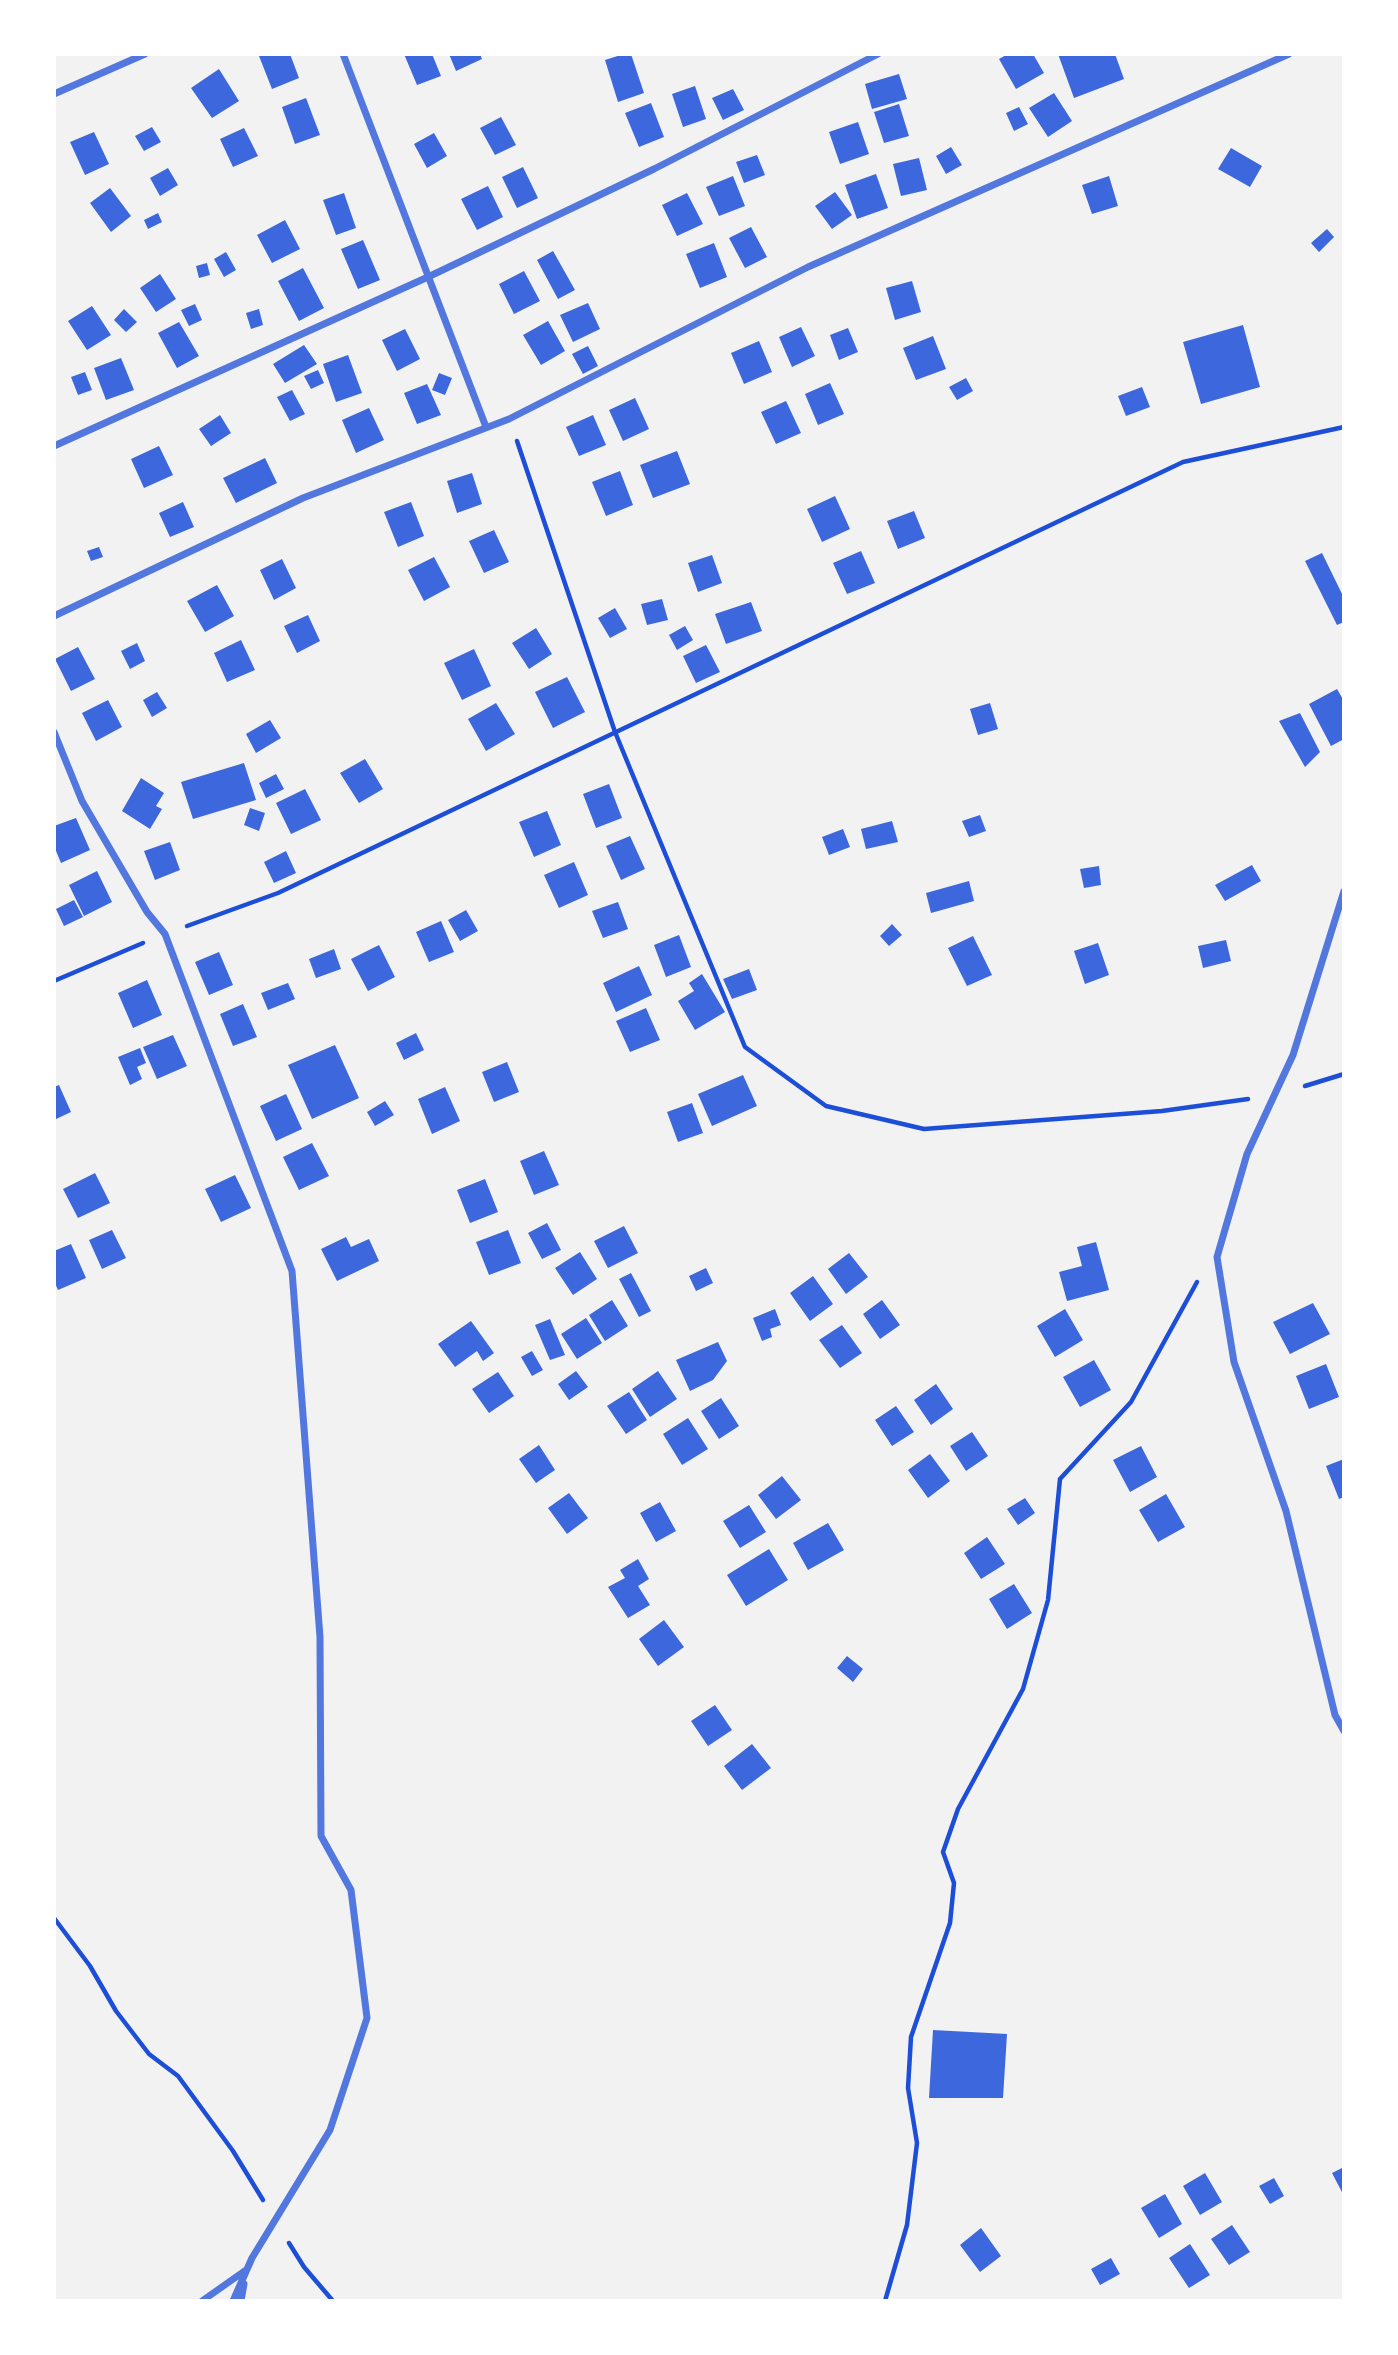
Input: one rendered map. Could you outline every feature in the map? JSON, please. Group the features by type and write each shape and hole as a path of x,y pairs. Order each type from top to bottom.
{"street":[{"path":"54,94 145,54"},
{"path":"343,54 485,428"},
{"path":"54,446 428,277 653,169 876,54"},
{"path":"54,616 303,498 509,419 808,267 1289,54"},
{"path":"54,732 82,801 147,912 165,934 292,1270 320,1637 321,1836 351,1890 367,2018 330,2130 247,2269 233,2301"},
{"path":"1344,891 1293,1055 1247,1154 1217,1257 1234,1362 1286,1511 1335,1715 1344,1731"},
{"path":"202,2301 247,2269"},
{"path":"241,2301 247,2269"}],"path":[{"path":"509,419 615,732 745,1047 826,1105 924,1129 1162,1111 1274,1096 1344,1074"},
{"path":"54,981 165,934 278,893 1184,462 1344,427"},
{"path":"885,2301 907,2225 917,2143 908,2088 911,2037 950,1923 954,1884 943,1852 958,1809 1023,1689 1048,1600 1060,1479 1131,1402 1197,1281"},
{"path":"54,1918 90,1966 116,2011 149,2054 178,2076 233,2151 304,2267 333,2301"}],"building":[{"path":"290,54 299,78 272,89 259,56"},
{"path":"404,54 432,54 441,76 417,85"},
{"path":"449,54 480,54 482,59 456,71"},
{"path":"631,54 644,93 618,102 605,60"},
{"path":"1008,54 1033,54 1044,73 1016,89 999,59"},
{"path":"1058,54 1115,54 1124,79 1074,98"},
{"path":"219,69 239,101 212,118 191,88"},
{"path":"899,74 907,99 872,109 865,84"},
{"path":"695,86 706,119 683,127 672,94"},
{"path":"733,89 744,110 723,120 712,98"},
{"path":"1054,93 1072,121 1048,137 1029,108"},
{"path":"306,98 320,135 295,144 282,107"},
{"path":"651,103 664,137 639,147 625,113"},
{"path":"899,104 909,136 884,143 874,112"},
{"path":"1019,107 1028,124 1014,131 1006,113"},
{"path":"501,117 516,145 495,155 480,128"},
{"path":"858,122 869,154 840,164 829,132"},
{"path":"152,127 161,142 144,151 135,136"},
{"path":"244,128 258,156 233,167 220,139"},
{"path":"94,132 109,164 85,175 70,142"},
{"path":"434,133 447,156 427,168 414,144"},
{"path":"951,147 962,165 946,174 936,156"},
{"path":"1231,148 1262,166 1250,187 1218,169"},
{"path":"757,155 765,175 744,183 736,162"},
{"path":"919,158 927,190 901,196 893,164"},
{"path":"523,167 538,198 517,208 502,177"},
{"path":"168,168 178,185 160,196 150,178"},
{"path":"876,174 888,208 857,219 845,185"},
{"path":"733,176 745,206 719,216 706,187"},
{"path":"1109,176 1118,206 1092,214 1082,185"},
{"path":"488,186 503,217 477,230 461,199"},
{"path":"110,188 131,216 111,232 90,203"},
{"path":"835,192 852,215 832,229 815,206"},
{"path":"344,193 356,228 336,235 323,200"},
{"path":"687,193 703,224 677,236 662,205"},
{"path":"158,213 162,222 148,229 144,220"},
{"path":"285,220 300,249 272,263 257,235"},
{"path":"751,227 767,257 745,268 729,238"},
{"path":"1327,229 1334,237 1319,252 1311,243"},
{"path":"363,240 380,280 358,289 341,249"},
{"path":"714,243 727,277 700,288 686,254"},
{"path":"553,251 575,290 558,299 537,260"},
{"path":"226,252 236,270 224,277 214,259"},
{"path":"207,263 210,275 199,278 196,266"},
{"path":"303,268 324,308 299,321 278,281"},
{"path":"524,271 540,301 514,314 499,284"},
{"path":"160,274 176,299 156,312 140,288"},
{"path":"912,281 921,312 895,320 886,288"},
{"path":"588,303 600,329 573,342 560,315"},
{"path":"195,304 202,320 189,326 181,310"},
{"path":"92,306 111,335 87,350 68,321"},
{"path":"124,309 137,322 126,332 114,320"},
{"path":"259,309 263,325 251,329 246,313"},
{"path":"548,321 565,351 541,365 523,335"},
{"path":"179,322 199,356 177,368 158,333"},
{"path":"1243,325 1260,387 1201,404 1183,342"},
{"path":"801,327 815,356 792,367 779,337"},
{"path":"848,328 858,352 839,360 830,335"},
{"path":"405,329 420,359 397,371 382,340"},
{"path":"933,336 946,369 916,380 903,348"},
{"path":"759,341 772,372 744,384 731,353"},
{"path":"304,345 317,364 285,383 273,364"},
{"path":"588,346 598,366 583,374 572,354"},
{"path":"348,355 362,393 336,402 323,364"},
{"path":"121,358 134,390 106,400 94,368"},
{"path":"318,370 324,383 311,389 304,376"},
{"path":"85,372 92,390 78,395 71,377"},
{"path":"439,373 452,378 445,395 432,390"},
{"path":"966,378 973,391 957,400 949,387"},
{"path":"830,383 844,414 818,425 805,394"},
{"path":"427,384 441,415 417,424 404,393"},
{"path":"1142,387 1150,407 1126,416 1118,396"},
{"path":"292,390 305,414 290,421 277,397"},
{"path":"635,398 649,429 623,441 609,410"},
{"path":"786,401 801,433 776,444 761,412"},
{"path":"369,408 384,440 356,453 342,420"},
{"path":"220,415 231,433 211,446 199,429"},
{"path":"593,415 606,445 579,456 566,427"},
{"path":"159,446 173,475 144,488 131,459"},
{"path":"677,451 690,484 653,498 640,465"},
{"path":"265,458 277,483 236,503 223,478"},
{"path":"620,471 633,505 606,516 592,482"},
{"path":"472,473 482,504 457,513 447,481"},
{"path":"835,496 850,529 822,542 807,509"},
{"path":"183,502 194,527 170,537 159,513"},
{"path":"411,502 424,536 398,547 384,512"},
{"path":"914,511 925,538 898,549 887,521"},
{"path":"494,530 509,562 484,573 469,541"},
{"path":"99,547 103,557 91,561 87,551"},
{"path":"861,551 875,583 847,594 833,563"},
{"path":"1322,553 1344,598 1344,622 1337,625 1305,561"},
{"path":"712,555 722,583 698,592 688,563"},
{"path":"434,557 450,587 424,601 408,570"},
{"path":"282,559 296,588 274,600 260,570"},
{"path":"217,585 234,616 205,632 187,601"},
{"path":"662,599 668,620 647,625 641,604"},
{"path":"751,602 762,631 726,644 715,614"},
{"path":"615,608 627,629 610,638 598,618"},
{"path":"308,615 320,641 297,653 284,626"},
{"path":"685,626 693,640 677,650 669,635"},
{"path":"536,628 552,654 529,669 512,643"},
{"path":"241,640 255,670 227,682 214,653"},
{"path":"137,643 145,661 130,669 121,651"},
{"path":"706,645 720,672 696,683 683,656"},
{"path":"78,647 95,679 71,691 55,659"},
{"path":"474,649 491,686 462,700 444,663"},
{"path":"567,677 585,712 553,728 535,692"},
{"path":"1337,689 1344,701 1344,739 1331,746 1309,704"},
{"path":"157,692 167,708 152,717 143,700"},
{"path":"108,700 122,727 96,741 82,713"},
{"path":"496,703 515,734 486,751 468,719"},
{"path":"990,703 998,729 978,735 970,709"},
{"path":"1300,713 1320,752 1305,767 1279,721"},
{"path":"270,720 281,738 256,753 246,734"},
{"path":"365,759 383,789 359,803 340,773"},
{"path":"244,763 256,800 193,819 181,782"},
{"path":"276,774 284,789 266,798 259,783"},
{"path":"141,778 164,793 156,806 162,809 150,829 122,811"},
{"path":"609,784 622,818 596,828 583,794"},
{"path":"305,789 321,820 291,834 276,803"},
{"path":"250,808 265,813 259,831 244,825"},
{"path":"547,811 561,845 534,857 519,822"},
{"path":"980,815 986,831 969,837 962,821"},
{"path":"76,818 90,850 61,863 54,846 54,826"},
{"path":"892,821 898,842 866,849 861,829"},
{"path":"843,829 850,847 829,855 822,837"},
{"path":"630,836 645,869 621,880 606,846"},
{"path":"170,842 180,870 155,880 144,851"},
{"path":"286,851 296,873 274,883 264,862"},
{"path":"574,862 588,895 559,908 544,875"},
{"path":"1252,865 1261,881 1225,901 1215,885"},
{"path":"1099,866 1101,885 1084,888 1080,869"},
{"path":"97,871 112,902 84,916 69,885"},
{"path":"969,881 974,901 931,913 926,893"},
{"path":"74,900 83,917 64,926 56,909"},
{"path":"618,902 628,929 603,938 592,911"},
{"path":"466,910 478,931 460,941 448,920"},
{"path":"441,921 454,952 429,962 416,932"},
{"path":"892,924 902,935 889,946 880,936"},
{"path":"679,935 691,967 666,977 654,945"},
{"path":"973,936 992,975 967,986 948,948"},
{"path":"1226,940 1231,961 1203,968 1198,946"},
{"path":"1098,943 1109,975 1085,984 1074,951"},
{"path":"379,945 395,977 368,991 351,959"},
{"path":"334,949 341,969 316,978 309,959"},
{"path":"219,952 233,985 209,995 195,962"},
{"path":"639,966 652,995 616,1012 603,983"},
{"path":"749,969 757,990 732,999 723,979"},
{"path":"702,974 725,1012 695,1030 678,1001 694,991 689,983"},
{"path":"147,980 162,1015 133,1028 118,993"},
{"path":"288,983 295,999 268,1010 261,993"},
{"path":"243,1004 257,1037 233,1046 220,1014"},
{"path":"646,1008 660,1040 630,1052 616,1021"},
{"path":"416,1033 424,1050 404,1060 396,1043"},
{"path":"173,1035 187,1066 157,1079 143,1047"},
{"path":"335,1045 359,1098 312,1119 288,1065"},
{"path":"140,1048 146,1063 137,1067 142,1079 130,1085 118,1057"},
{"path":"507,1062 519,1092 494,1102 482,1072"},
{"path":"743,1075 757,1106 712,1126 698,1094"},
{"path":"59,1085 71,1112 54,1120 54,1087"},
{"path":"445,1087 460,1121 432,1134 418,1099"},
{"path":"286,1094 302,1129 276,1141 260,1106"},
{"path":"385,1101 394,1115 375,1126 367,1112"},
{"path":"692,1103 703,1133 678,1142 667,1112"},
{"path":"312,1143 329,1176 299,1190 283,1157"},
{"path":"544,1151 559,1185 534,1195 520,1161"},
{"path":"95,1173 110,1203 78,1218 63,1189"},
{"path":"235,1175 251,1208 221,1222 205,1189"},
{"path":"485,1179 498,1212 470,1223 457,1190"},
{"path":"547,1223 561,1250 542,1259 528,1233"},
{"path":"624,1226 638,1253 608,1268 594,1241"},
{"path":"112,1230 126,1258 102,1269 89,1240"},
{"path":"508,1230 521,1263 489,1275 476,1242"},
{"path":"346,1237 351,1247 369,1239 379,1261 337,1281 321,1249"},
{"path":"1096,1242 1109,1290 1067,1301 1059,1272 1082,1266 1077,1247"},
{"path":"71,1244 86,1278 58,1290 54,1281 54,1251"},
{"path":"580,1252 597,1279 573,1295 555,1268"},
{"path":"849,1253 868,1277 846,1294 828,1269"},
{"path":"706,1268 713,1283 696,1291 689,1276"},
{"path":"631,1273 651,1311 639,1317 619,1279"},
{"path":"813,1276 833,1304 810,1321 790,1293"},
{"path":"612,1300 628,1326 605,1341 589,1315"},
{"path":"882,1300 900,1325 880,1339 863,1314"},
{"path":"1313,1303 1330,1334 1290,1354 1273,1322"},
{"path":"775,1309 781,1325 770,1329 772,1337 762,1341 753,1318"},
{"path":"1065,1309 1083,1340 1055,1357 1037,1326"},
{"path":"586,1318 602,1343 577,1359 561,1334"},
{"path":"550,1319 565,1355 550,1360 535,1325"},
{"path":"471,1321 494,1353 483,1361 477,1351 455,1367 438,1344"},
{"path":"842,1325 862,1353 840,1368 819,1340"},
{"path":"718,1342 727,1361 713,1380 690,1391 676,1360"},
{"path":"532,1351 543,1370 532,1376 521,1357"},
{"path":"1094,1360 1111,1390 1080,1407 1063,1377"},
{"path":"1326,1364 1339,1397 1309,1409 1296,1376"},
{"path":"576,1371 588,1387 569,1400 558,1384"},
{"path":"658,1371 677,1399 650,1417 632,1389"},
{"path":"498,1372 514,1396 489,1413 472,1389"},
{"path":"936,1384 953,1409 931,1425 914,1400"},
{"path":"629,1392 647,1420 626,1434 607,1406"},
{"path":"721,1398 739,1426 719,1439 701,1411"},
{"path":"896,1406 914,1432 892,1446 875,1420"},
{"path":"688,1418 708,1449 682,1465 663,1434"},
{"path":"972,1432 988,1456 966,1471 950,1446"},
{"path":"539,1445 555,1470 536,1483 519,1459"},
{"path":"1141,1446 1157,1477 1130,1492 1113,1460"},
{"path":"930,1454 950,1481 928,1498 908,1470"},
{"path":"1344,1459 1344,1497 1339,1499 1326,1466"},
{"path":"782,1476 801,1500 776,1519 758,1495"},
{"path":"569,1493 588,1518 567,1534 548,1508"},
{"path":"1166,1494 1185,1527 1158,1542 1139,1510"},
{"path":"1025,1498 1035,1513 1018,1525 1007,1509"},
{"path":"660,1502 676,1531 656,1542 640,1513"},
{"path":"749,1505 766,1532 740,1548 723,1521"},
{"path":"828,1523 844,1550 808,1570 793,1543"},
{"path":"987,1537 1005,1564 981,1579 964,1553"},
{"path":"769,1549 788,1580 746,1606 727,1575"},
{"path":"638,1559 649,1579 638,1586 650,1605 628,1618 608,1587 625,1578 620,1570"},
{"path":"1014,1584 1032,1613 1007,1629 989,1599"},
{"path":"664,1620 684,1647 658,1666 639,1639"},
{"path":"847,1656 863,1669 853,1682 837,1668"},
{"path":"715,1705 732,1730 708,1746 691,1721"},
{"path":"752,1744 771,1768 742,1790 724,1766"},
{"path":"933,2030 1007,2034 1003,2098 929,2098"},
{"path":"1344,2167 1344,2196 1332,2173"},
{"path":"1205,2173 1222,2202 1200,2215 1183,2186"},
{"path":"1274,2178 1284,2196 1270,2204 1259,2186"},
{"path":"1165,2194 1182,2224 1159,2238 1141,2208"},
{"path":"1232,2225 1250,2252 1229,2265 1211,2239"},
{"path":"981,2228 1001,2256 980,2272 960,2245"},
{"path":"1190,2244 1210,2275 1189,2288 1169,2258"},
{"path":"1111,2258 1120,2274 1100,2285 1091,2269"}]}
